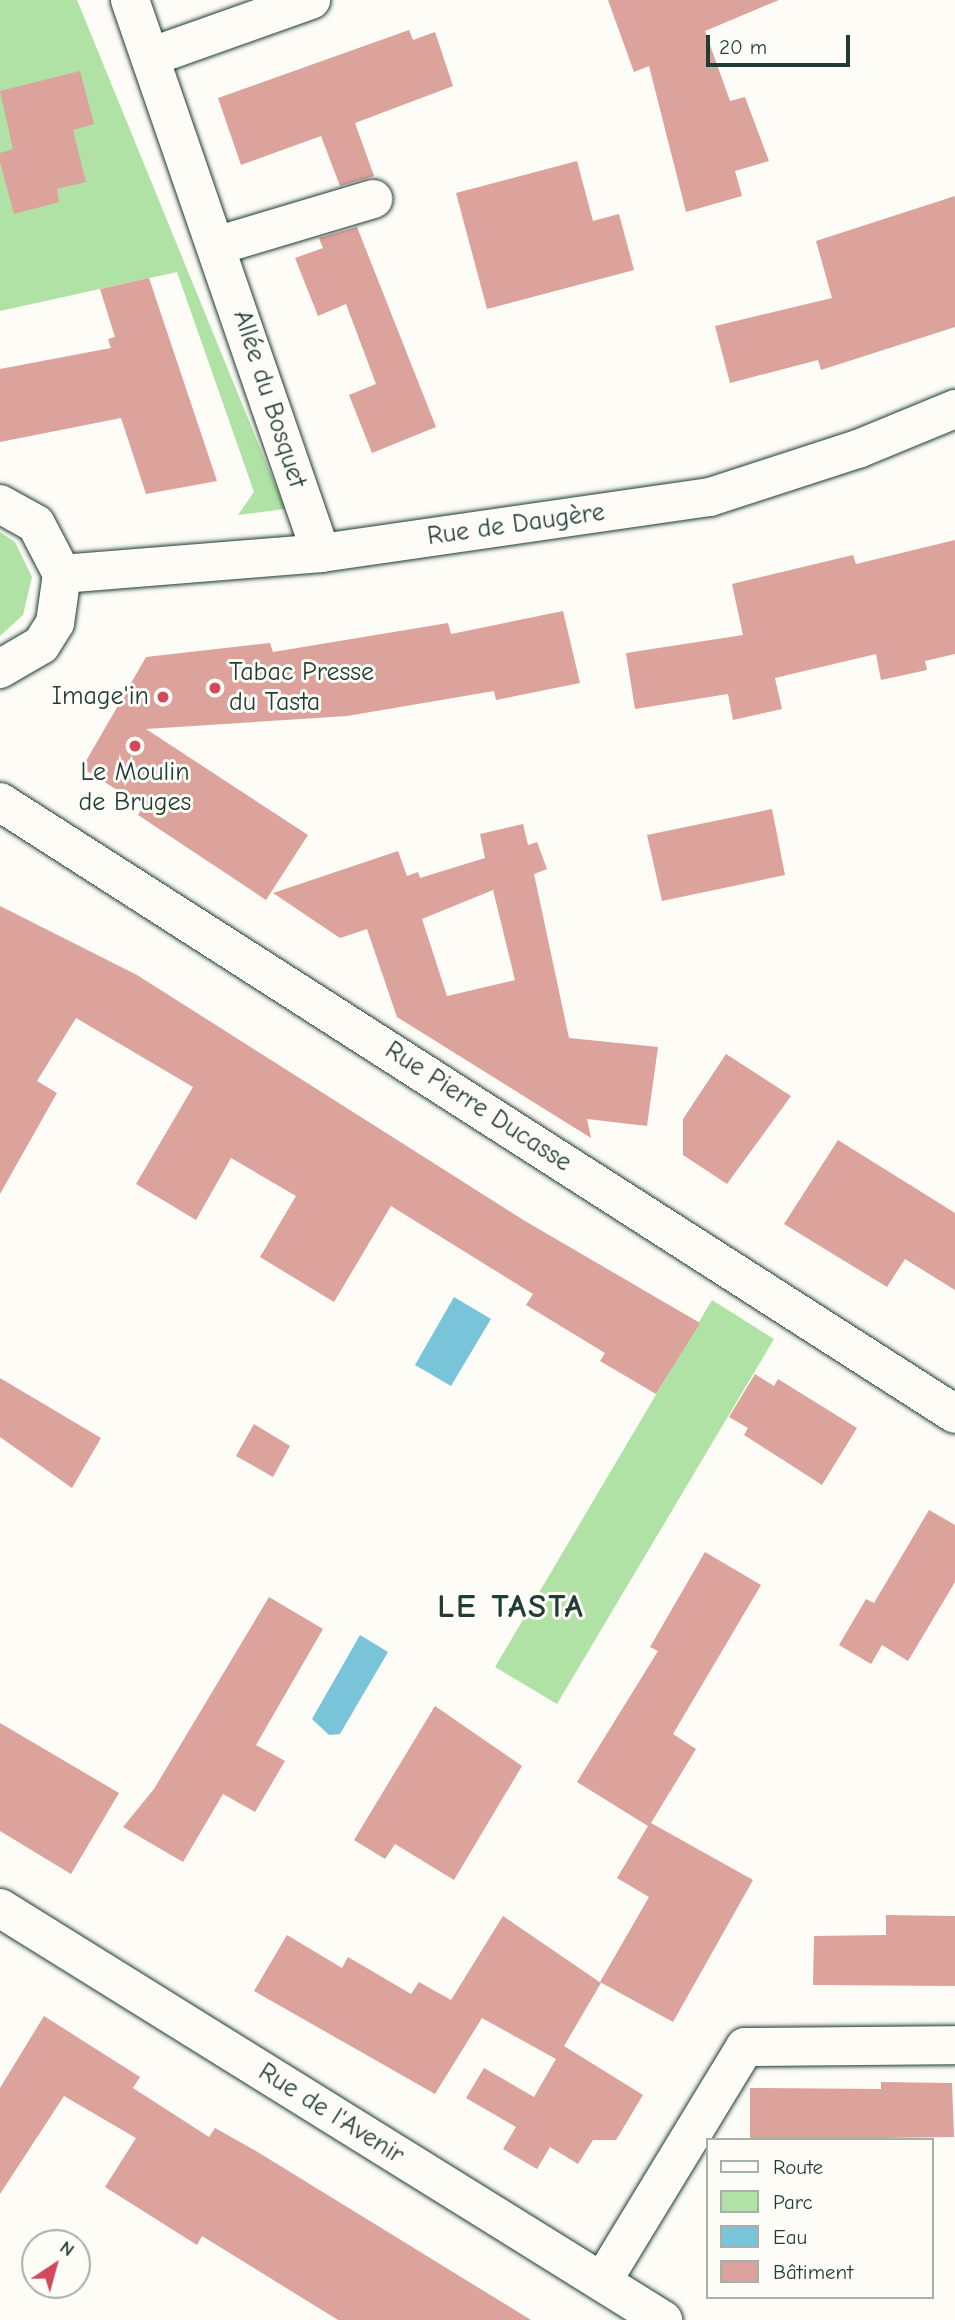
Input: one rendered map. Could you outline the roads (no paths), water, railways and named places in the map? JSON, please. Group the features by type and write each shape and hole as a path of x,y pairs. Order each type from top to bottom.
{"street":[{"name":"Allée du Bosquet","path":"130,0 219,245 321,553"},
{"path":"150,57 311,0"},
{"path":"219,245 373,199"},
{"name":"Rue de Daugère","path":"62,574 321,553 710,498 955,409"},
{"path":"0,504 36,524 62,574 55,623 41,645 0,670"},
{"name":"Rue Pierre Ducasse","path":"0,802 955,1414"},
{"name":"Rue de l'Avenir","path":"0,1908 663,2320"},
{"path":"602,2282 745,2047 955,2045"}],"water":[{"path":"454,1297 491,1319 451,1386 415,1365"},
{"path":"360,1635 388,1652 340,1734 329,1735 312,1719"}],"place":[{"name":"Tabac Presse du Tasta","path":"215,688"},
{"name":"Image'in","path":"163,697"},
{"name":"Le Moulin de Bruges","path":"135,746"}],"district":[{"name":"LE TASTA","path":"511,1607"}]}
